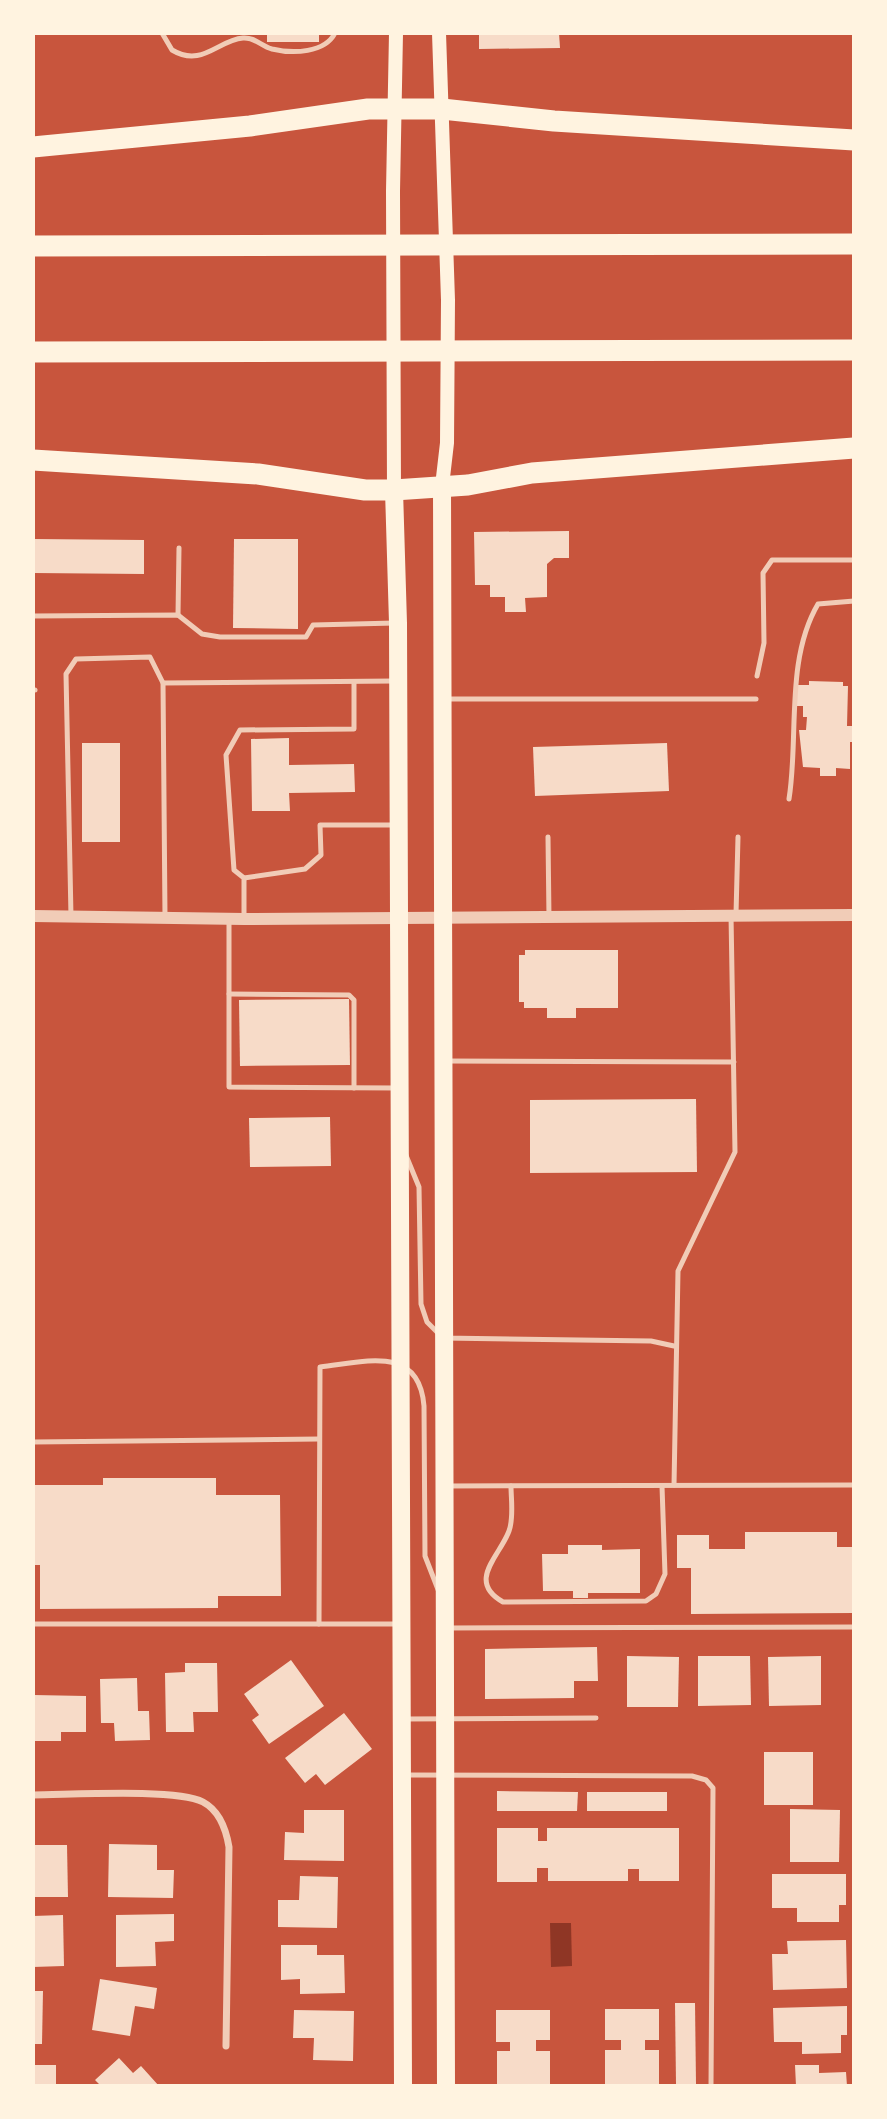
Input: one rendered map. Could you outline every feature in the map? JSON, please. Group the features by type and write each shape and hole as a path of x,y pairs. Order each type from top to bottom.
{"highway":[{"path":"33,147 250,126 394,108 442,108 554,121 854,140"},
{"path":"33,246 854,244"},
{"path":"33,352 854,350"},
{"path":"33,460 258,474 365,490 394,490 532,473 854,448"}],"main road":[{"path":"396,33 393,444 398,623 403,2086"},
{"path":"439,33 448,300 447,443 442,486 441,699 446,2086"}],"street":[{"path":"33,916 244,919 854,915"},
{"path":"33,1795 189,1797 213,1809 221,1820 229,1847 226,2046"}],"lane":[{"path":"162,33 172,50 186,54 213,52 228,42 250,36 271,49 319,49 330,44 335,33"},
{"path":"178,615 179,548"},
{"path":"757,676 764,643 763,573 766,565 772,560 854,560"},
{"path":"789,799 793,774 796,680 811,615 818,604 854,601"},
{"path":"33,616 178,615 202,634 220,637 306,637 313,625 398,623"},
{"path":"71,916 66,674 76,659 150,657 163,683 165,916"},
{"path":"163,683 398,681"},
{"path":"354,683 354,729 240,730 226,755 234,870 244,878 305,869 321,855 320,825 398,825"},
{"path":"441,699 756,699"},
{"path":"548,837 549,918"},
{"path":"674,1485 674,1346 678,1271 735,1152 734,915 738,837"},
{"path":"244,878 244,919"},
{"path":"229,918 229,1087 399,1088"},
{"path":"229,994 349,995 354,1000 354,1088"},
{"path":"443,1061 734,1062"},
{"path":"400,1140 419,1187 421,1304 427,1322 443,1338 651,1341 674,1346"},
{"path":"319,1624 320,1367 374,1361 401,1364 415,1373 423,1394 425,1556 443,1602"},
{"path":"33,1442 319,1439"},
{"path":"443,1486 854,1485"},
{"path":"511,1486 510,1529 489,1565 486,1579 489,1590 503,1602 646,1601 656,1594 665,1574 662,1486"},
{"path":"33,1624 401,1624"},
{"path":"443,1628 854,1627"},
{"path":"401,1719 596,1718"},
{"path":"402,1775 692,1776 706,1780 713,1788 715,1803 711,2086"}],"shaded area":[{"path":"550,1923 571,1923 572,1966 551,1967"}],"building":[{"path":"267,33 319,33 319,42 267,42"},
{"path":"479,33 559,33 560,48 479,49"},
{"path":"569,531 569,558 554,558 547,564 547,597 525,598 526,612 505,612 505,597 490,597 490,585 475,585 474,532"},
{"path":"33,539 144,540 144,574 33,573"},
{"path":"234,539 298,539 298,629 233,628"},
{"path":"809,681 843,682 843,686 848,686 847,726 854,726 854,742 850,742 850,769 836,768 836,776 820,776 820,768 803,767 799,730 806,730 807,717 803,717 803,706 797,706 797,685 809,685"},
{"path":"289,738 289,765 354,764 355,792 289,793 290,811 252,811 251,739"},
{"path":"82,743 120,743 120,842 82,842"},
{"path":"667,743 669,791 535,796 533,747"},
{"path":"525,950 618,950 618,1008 576,1008 576,1018 547,1018 547,1008 524,1008 524,1002 519,1002 519,955 525,955"},
{"path":"349,999 350,1065 240,1066 239,1000"},
{"path":"696,1099 697,1172 530,1173 530,1100"},
{"path":"330,1117 331,1166 250,1167 249,1118"},
{"path":"103,1478 216,1478 216,1495 280,1495 281,1596 218,1596 218,1608 40,1609 40,1565 33,1565 33,1485 103,1485"},
{"path":"745,1532 837,1532 837,1547 854,1547 854,1613 691,1614 691,1568 677,1568 677,1535 709,1535 709,1549 745,1549"},
{"path":"568,1545 602,1545 602,1550 640,1549 640,1593 588,1593 588,1598 573,1598 573,1591 543,1591 542,1554 568,1554"},
{"path":"597,1647 598,1681 574,1681 574,1698 485,1699 485,1649"},
{"path":"627,1656 679,1657 678,1707 627,1707"},
{"path":"698,1656 750,1656 751,1705 698,1706"},
{"path":"821,1656 821,1705 769,1706 768,1657"},
{"path":"291,1660 324,1706 269,1744 252,1720 259,1715 244,1694"},
{"path":"185,1663 217,1663 218,1712 193,1712 194,1732 166,1732 165,1673 185,1672"},
{"path":"137,1678 138,1711 149,1711 150,1740 115,1741 114,1723 101,1723 100,1679"},
{"path":"34,1695 86,1696 86,1732 61,1732 61,1741 33,1741"},
{"path":"344,1713 372,1749 325,1785 316,1774 305,1783 285,1758"},
{"path":"764,1752 813,1752 813,1805 764,1805"},
{"path":"497,1791 578,1792 577,1811 497,1811"},
{"path":"587,1792 667,1792 667,1811 587,1811"},
{"path":"790,1809 840,1810 839,1862 790,1862"},
{"path":"304,1810 344,1810 344,1861 284,1860 285,1832 304,1833"},
{"path":"497,1828 538,1828 538,1841 547,1841 547,1828 679,1828 679,1881 639,1881 639,1869 628,1869 628,1881 548,1881 548,1868 537,1868 537,1882 497,1882"},
{"path":"109,1844 157,1845 157,1870 174,1870 173,1898 108,1897"},
{"path":"33,1845 67,1845 68,1897 33,1897"},
{"path":"772,1874 846,1874 846,1905 839,1905 839,1922 797,1922 797,1908 772,1908"},
{"path":"300,1876 338,1877 337,1928 278,1927 278,1900 299,1900"},
{"path":"174,1914 174,1941 155,1942 156,1966 116,1967 116,1915"},
{"path":"63,1915 64,1966 33,1967 33,1916"},
{"path":"846,1940 847,1988 773,1990 772,1954 788,1954 787,1941"},
{"path":"281,1945 317,1945 317,1955 344,1955 345,1993 300,1994 300,1979 281,1980"},
{"path":"100,1979 157,1988 154,2009 135,2006 130,2036 92,2030"},
{"path":"33,1991 43,1991 42,2044 33,2044"},
{"path":"675,2003 695,2003 696,2084 676,2084"},
{"path":"847,2006 847,2035 841,2035 841,2053 802,2054 802,2042 774,2042 773,2008"},
{"path":"605,2009 659,2009 659,2040 645,2040 645,2050 659,2050 659,2086 605,2086 605,2050 621,2050 621,2040 605,2040"},
{"path":"294,2010 354,2011 353,2061 313,2060 314,2038 293,2038"},
{"path":"496,2010 550,2010 550,2040 536,2040 536,2051 550,2051 550,2086 497,2086 497,2051 510,2051 510,2042 496,2042"},
{"path":"119,2058 133,2073 141,2066 159,2086 101,2086 95,2080"},
{"path":"33,2065 56,2065 56,2086 33,2086"},
{"path":"795,2065 819,2065 819,2073 846,2072 847,2086 796,2086"}]}
